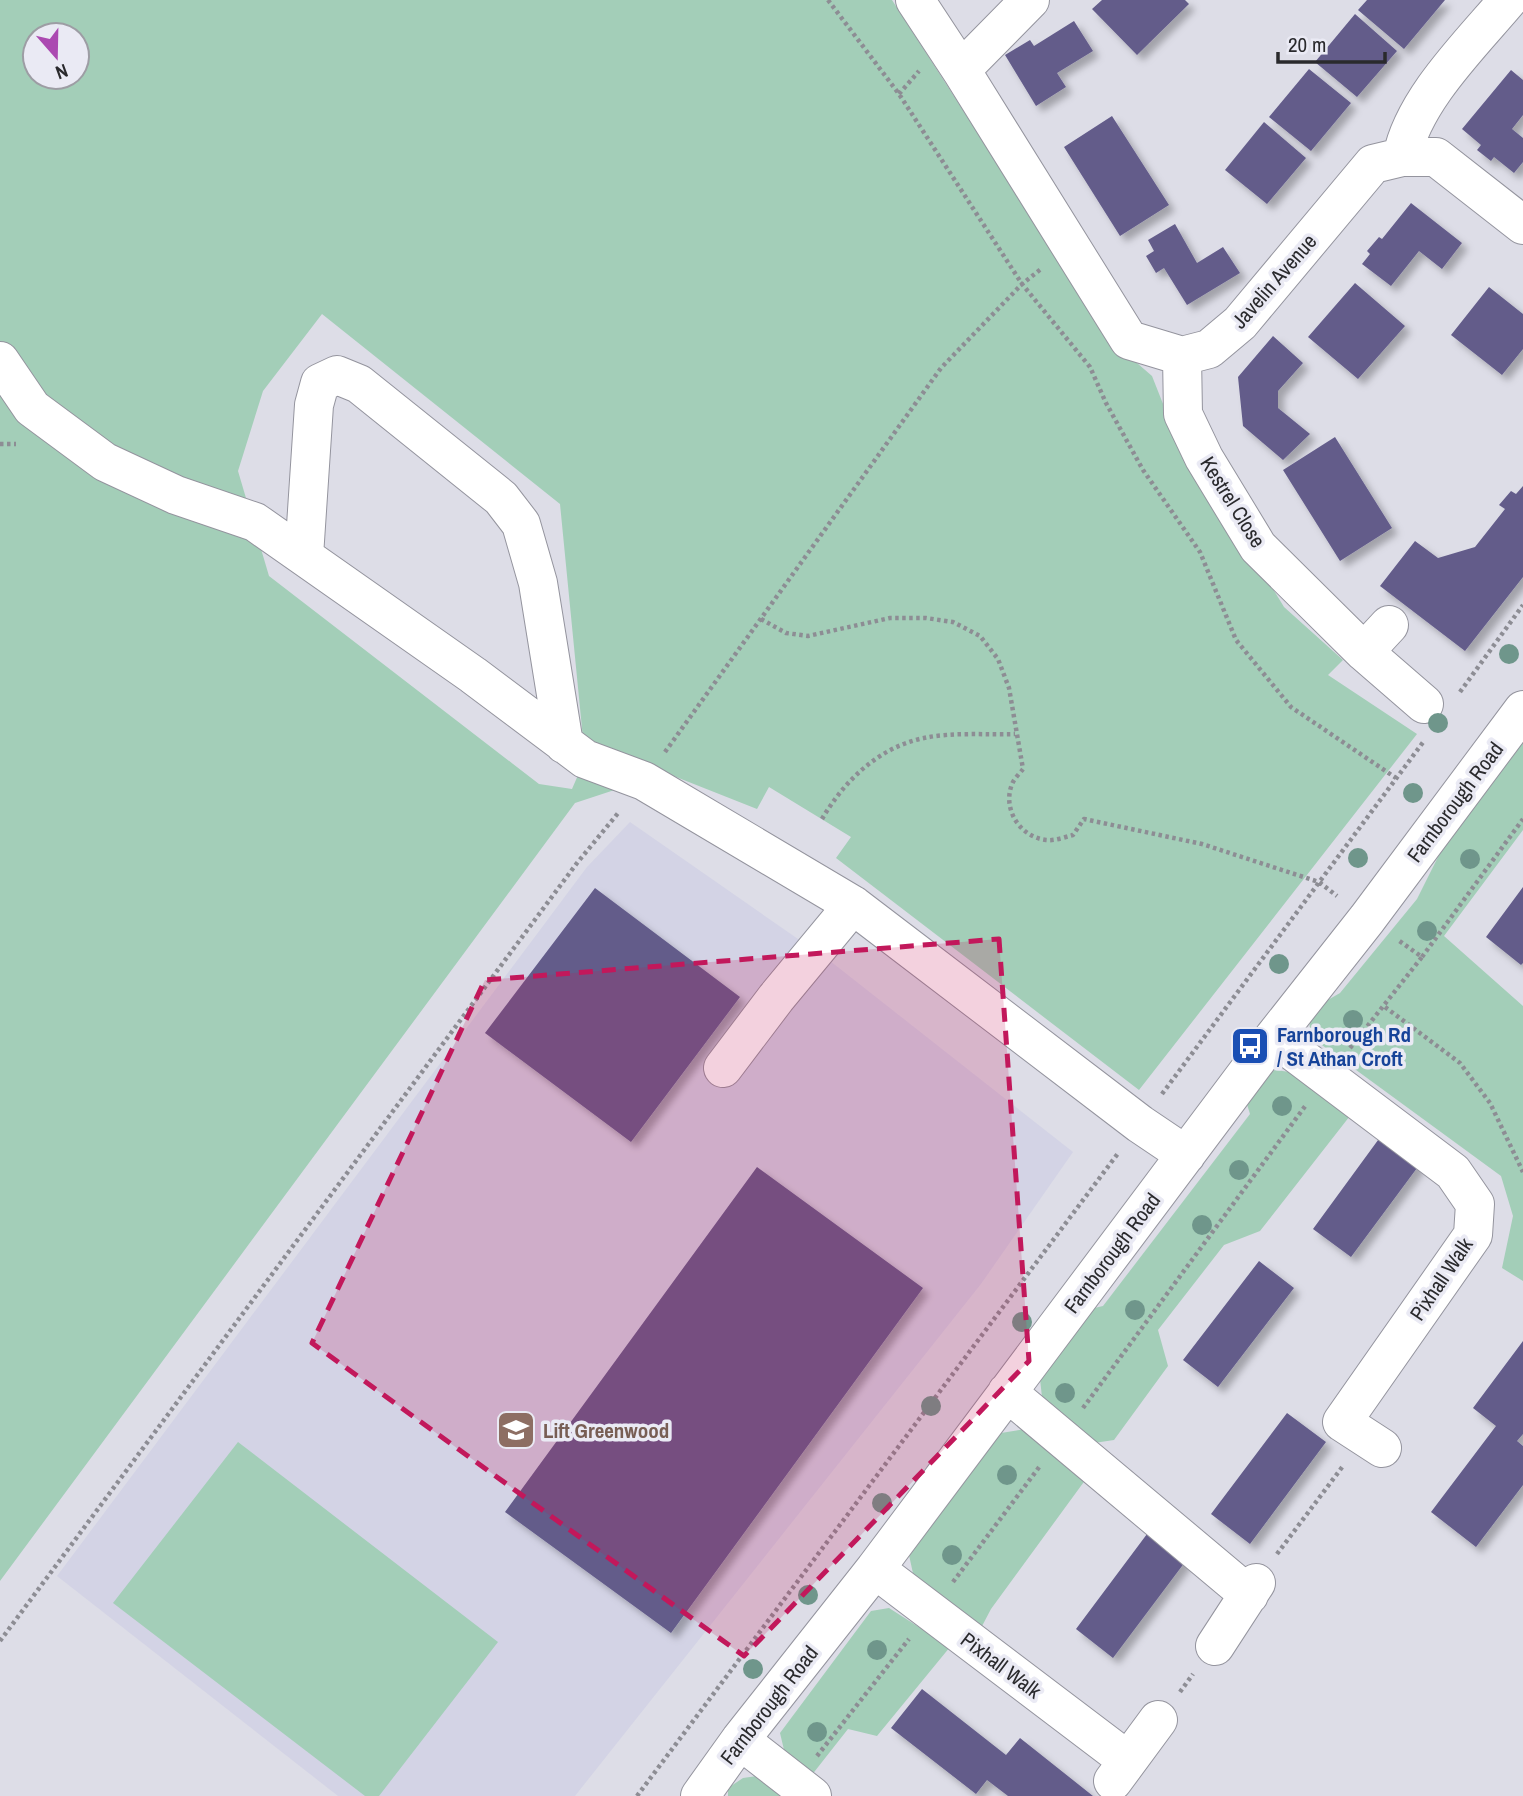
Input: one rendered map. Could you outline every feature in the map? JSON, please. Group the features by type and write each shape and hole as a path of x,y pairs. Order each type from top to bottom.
{"street":[{"path":"961,70 1030,0"},
{"path":"1402,157 1406,138 1428,96 1508,0"},
{"path":"918,2 1129,340 1182,356"},
{"name":"Javelin Avenue","path":"1182,356 1209,349 1240,323 1373,164 1402,157 1436,157 1523,225"},
{"name":"Kestrel Close","path":"1182,356 1183,414 1204,458 1258,547 1376,639 1435,714"},
{"path":"0,361 32,408 105,462 176,495 255,522 473,675 585,759 645,781 853,905 1140,1124 1186,1155"},
{"path":"304,556 314,405 320,383 337,376 359,384 501,498 522,524 538,583 564,744"},
{"path":"0,416 45,417"},
{"name":"Farnborough Road","path":"701,1796 740,1740 875,1569 1523,710"},
{"path":"723,1068 776,998 853,905"},
{"name":"Pixhall Walk","path":"1274,1037 1453,1172 1475,1204 1473,1236 1342,1422 1373,1443"},
{"path":"1007,1392 1252,1589 1216,1646"},
{"name":"Pixhall Walk","path":"875,1569 931,1611 1120,1771 1158,1720"},
{"path":"740,1740 804,1790"}],"path":[{"path":"828,0 899,94 1022,284 1090,367 1106,403 1143,470 1200,552 1237,640 1291,707 1396,778"},
{"path":"0,1642 577,863 645,781 940,368 1022,284"},
{"path":"637,1796 1396,778 1435,714 1523,605"},
{"path":"761,619 786,633 808,636 890,618 926,618 953,622 980,636 998,659 1009,688 1023,769 1012,783 1008,807 1016,822 1030,836 1048,841 1073,835 1084,819 1202,844 1319,882"},
{"path":"822,820 832,802 859,770 891,750 924,738 1016,734"},
{"path":"1422,957 1523,819"},
{"path":"804,1790 931,1611 1325,1078 1385,1007 1460,1063 1490,1103 1523,1172"},
{"path":"1252,1589 1373,1443"},
{"path":"1158,1720 1216,1646"}],"highlighted area":[{"path":"999,939 1029,1361 744,1656 312,1343 485,980"}],"shaded area":[{"name":"Lift Greenwood","path":"630,822 834,964 1073,1152 981,1284 575,1796 338,1796 57,1576 587,867"}],"green space":[{"path":"0,0 892,0 1068,273 1122,350 1152,376 1167,414 1284,607 1343,660 1328,675 1417,734 1139,1090 836,858 851,837 769,787 757,809 666,773 575,803 0,1581","holes":["322,314 560,504 585,759 572,789 539,784 269,576 238,471 263,391"]},
{"path":"1523,734 1523,830 1444,936 1523,1006 1523,1281 1502,1268 1513,1216 1501,1176 1311,1037 1309,1020 1319,1005 1340,993 1417,899 1450,833"},
{"path":"1275,1070 1290,1072 1353,1112 1260,1231 1224,1245 1158,1330 1168,1366 1114,1440 1094,1443 1042,1397 1040,1379 1090,1309 1103,1306 1250,1114 1245,1098 1257,1078"},
{"path":"1026,1429 1086,1479 991,1609 981,1628 914,1578 909,1555 1001,1433"},
{"path":"238,1442 498,1642 379,1796 365,1796 113,1603"},
{"path":"889,1608 950,1647 877,1736 848,1729 811,1776 785,1754 780,1733 871,1611"},
{"path":"757,1776 784,1796 728,1796 728,1788 743,1778"}],"building":[{"path":"1102,0 1185,0 1189,4 1137,55 1092,9"},
{"path":"1367,0 1445,0 1404,49 1358,10"},
{"path":"1355,14 1397,51 1357,97 1315,62"},
{"path":"1074,21 1093,51 1057,73 1066,87 1036,106 1005,55 1030,40 1034,46"},
{"path":"1309,69 1351,103 1311,151 1269,117"},
{"path":"1511,70 1523,80 1523,115 1512,129 1523,138 1523,162 1514,173 1494,157 1491,161 1477,150 1481,145 1462,129"},
{"path":"1112,116 1169,205 1120,236 1064,147"},
{"path":"1264,122 1306,158 1267,204 1225,170"},
{"path":"1411,203 1462,243 1442,269 1419,251 1391,286 1362,264 1370,254 1367,251 1379,237 1382,239"},
{"path":"1175,224 1197,263 1223,247 1240,273 1187,305 1164,268 1156,273 1146,256 1154,251 1148,240"},
{"path":"1355,283 1405,326 1358,379 1308,337"},
{"path":"1489,287 1523,314 1523,349 1502,375 1451,335"},
{"path":"1273,336 1303,363 1278,391 1278,408 1310,434 1283,460 1243,426 1238,377"},
{"path":"1335,437 1392,528 1340,561 1283,470"},
{"path":"1523,486 1523,577 1465,651 1380,586 1415,541 1438,558 1475,547 1505,509 1499,505 1511,491 1516,494"},
{"path":"1523,887 1523,963 1521,965 1486,937"},
{"path":"595,888 740,997 631,1142 485,1033"},
{"path":"1381,1136 1420,1164 1351,1257 1313,1229"},
{"path":"757,1167 923,1288 671,1633 505,1512"},
{"path":"1259,1261 1294,1288 1218,1387 1183,1360"},
{"path":"1523,1341 1523,1434 1517,1441 1523,1446 1523,1485 1476,1547 1431,1512 1496,1426 1473,1408"},
{"path":"1287,1413 1326,1442 1250,1544 1211,1514"},
{"path":"1150,1530 1188,1558 1113,1658 1076,1629"},
{"path":"922,1689 1006,1755 1020,1738 1093,1796 1008,1796 987,1780 976,1794 891,1728"}],"place":[{"name":"Farnborough Rd / St Athan Croft","path":"1250,1046"},
{"name":"Lift Greenwood","path":"516,1430"}]}
